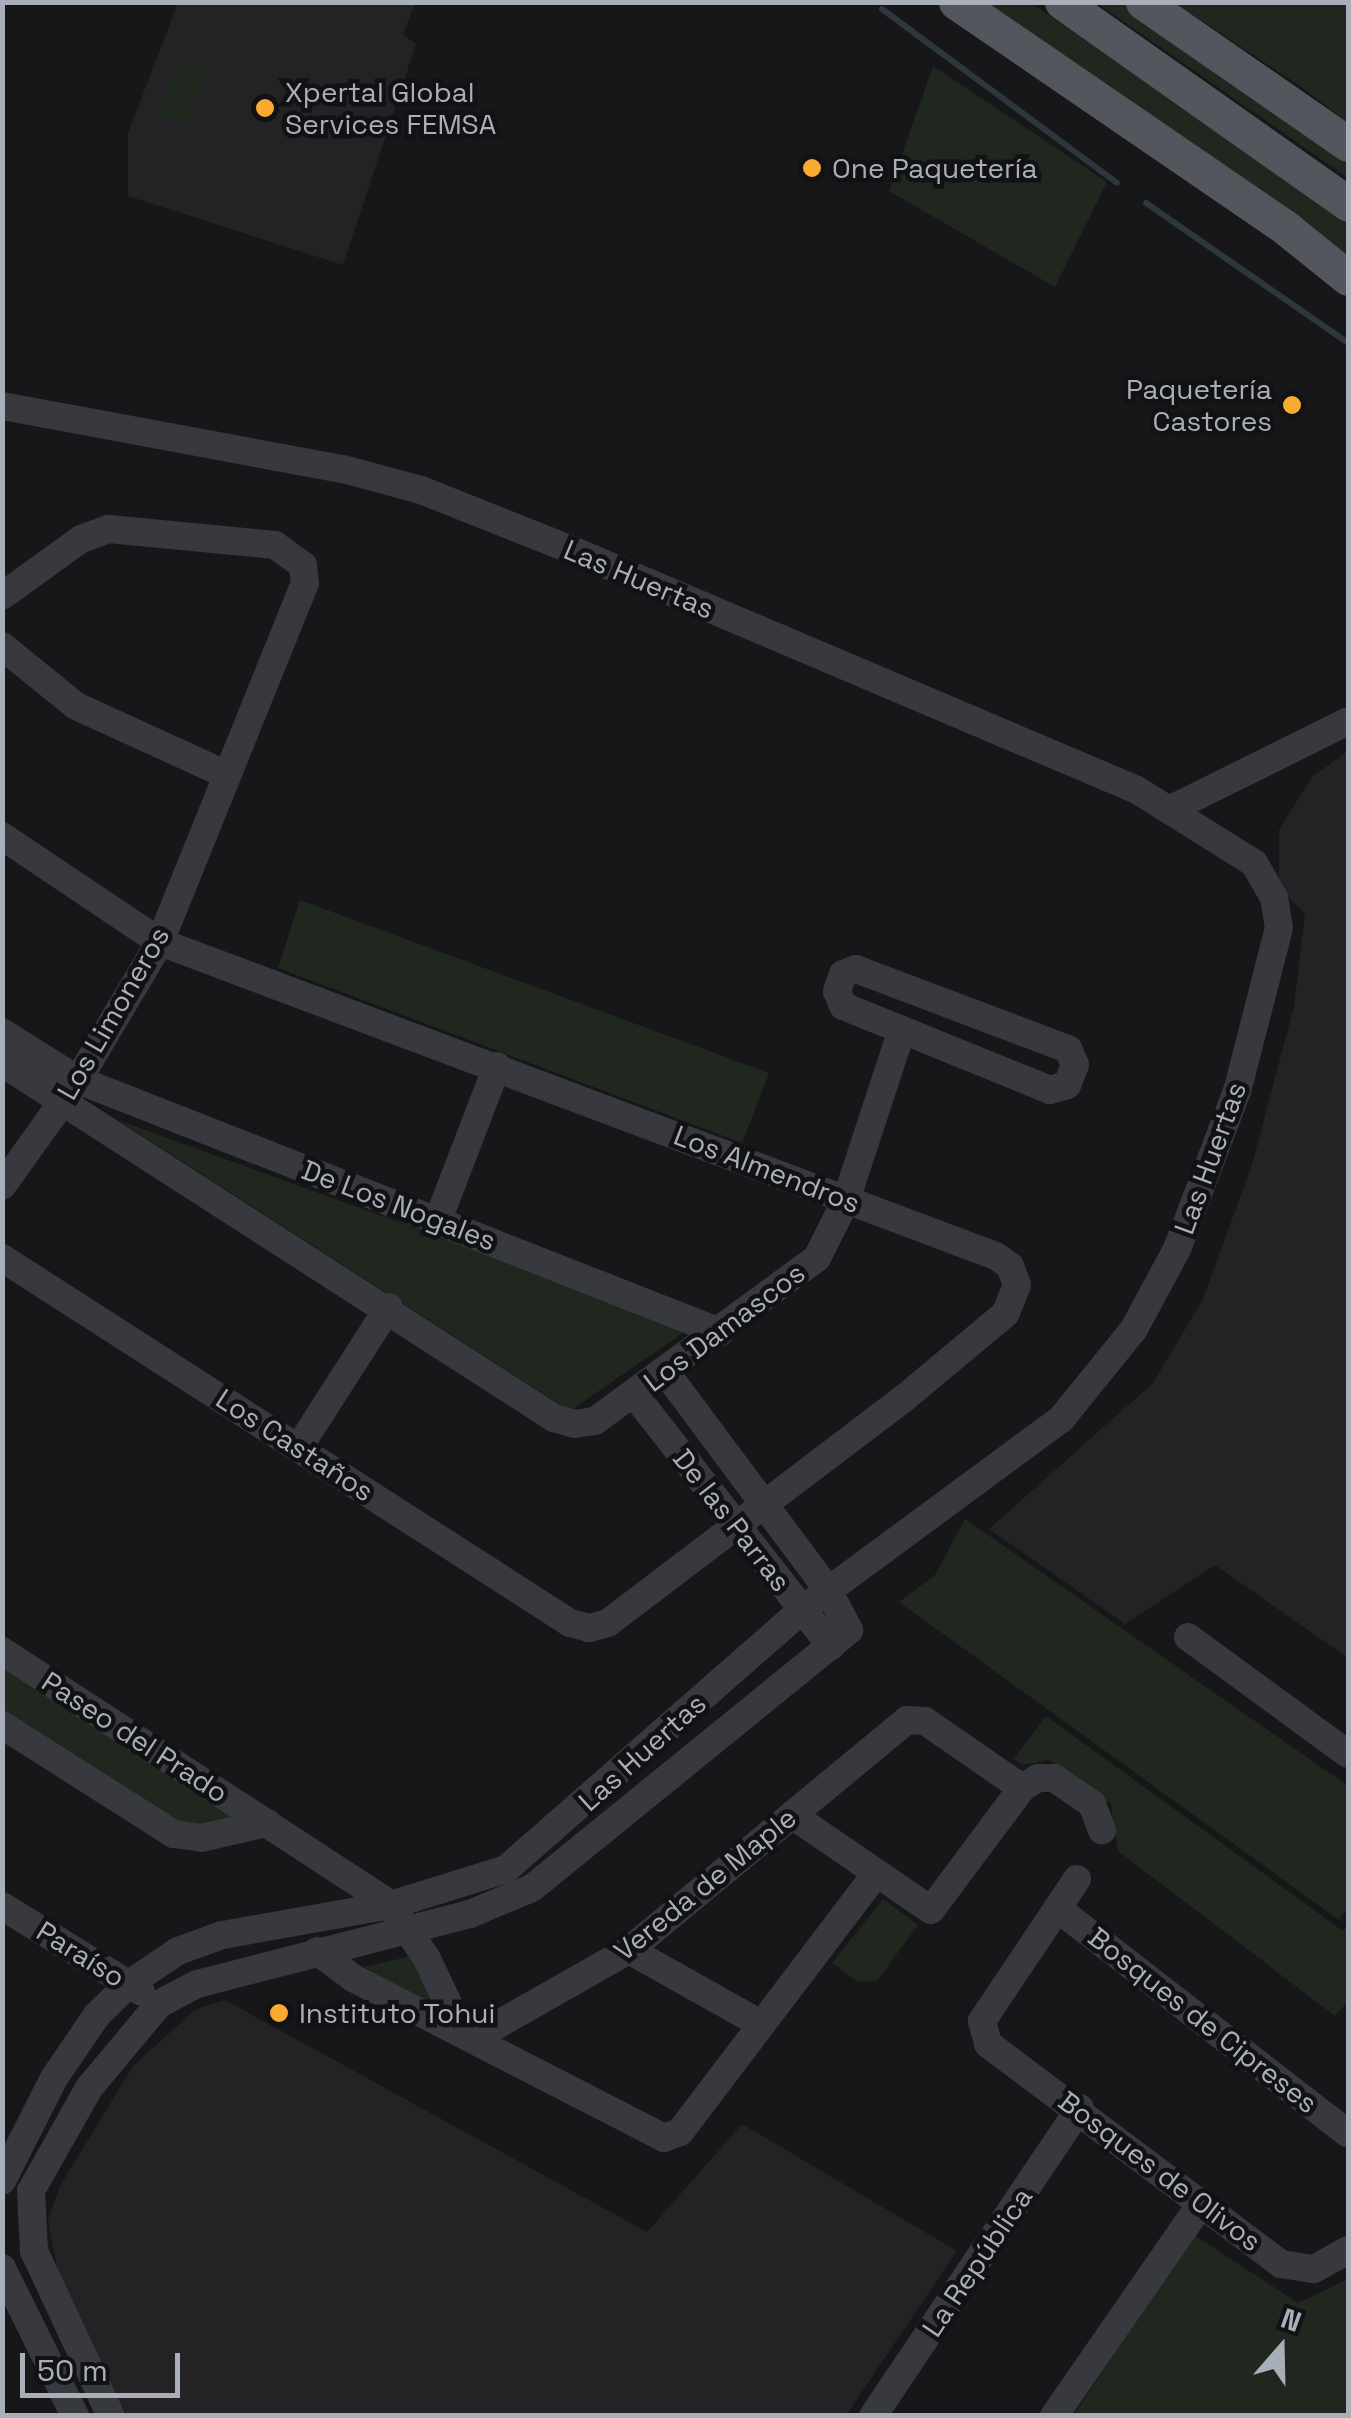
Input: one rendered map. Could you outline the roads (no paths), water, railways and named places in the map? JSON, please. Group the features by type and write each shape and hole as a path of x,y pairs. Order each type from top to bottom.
{"main road":[{"path":"956,2 1286,228 1348,278"},
{"path":"1062,2 1348,204"},
{"path":"1143,2 1348,144"}],"street":[{"name":"Las Huertas","path":"2,406 305,461 421,490 1171,809 1254,863 1274,897 1279,928 1236,1091 1177,1249 1134,1329 1061,1420 802,1610 519,1860 457,1889 391,1905 222,1935 178,1950 129,1984 97,2015 15,2121 6,2164"},
{"name":"Los Limoneros","path":"2,596 81,538 109,530 275,545 293,554 303,565 300,602 223,773 160,942 70,1091 2,1186"},
{"path":"2,646 76,706 223,773"},
{"path":"1171,809 1348,721"},
{"name":"Los Almendros","path":"2,836 160,942 996,1256 1010,1266 1014,1301 904,1398 608,1623 589,1628"},
{"path":"856,969 945,1000 1068,1049 1075,1064 1067,1085 1050,1090 902,1030 843,1006 837,991 843,974 856,969"},
{"name":"Los Damascos","path":"388,1307 554,1418 575,1424 595,1421 817,1258 846,1200 902,1030"},
{"path":"2,1032 70,1091 388,1307 299,1447"},
{"path":"2,1063 70,1091"},
{"path":"438,1220 497,1066"},
{"name":"De Los Nogales","path":"70,1091 438,1220 720,1332"},
{"name":"Los Castaños","path":"2,1258 570,1623 589,1628"},
{"name":"De las Parras","path":"665,1371 849,1623"},
{"name":"De las Parras","path":"634,1394 831,1646"},
{"name":"Las Huertas","path":"111,2416 34,2251 31,2191 89,2088 160,2004 196,1984 410,1930 532,1888 736,1716 846,1635 849,1623"},
{"path":"1188,1638 1348,1754"},
{"name":"Paseo del Prado","path":"2,1650 391,1905 410,1930 468,2035"},
{"name":"Vereda de Maple","path":"468,2035 629,1950 893,1728 925,1721 1022,1788"},
{"name":"Paseo del Prado","path":"2,1726 174,1834 201,1838 267,1823"},
{"path":"792,1815 922,1909 940,1906 1022,1788 1038,1778 1054,1778 1092,1804 1102,1830"},
{"path":"317,1951 353,1978 664,2138 680,2132 874,1876"},
{"path":"1057,1908 1076,1880"},
{"name":"Paraíso","path":"2,1906 160,2004"},
{"name":"Bosques de Olivos","path":"1057,1908 982,2020 982,2034 1295,2270 1314,2269 1348,2250"},
{"name":"Bosques de Cipreses","path":"1057,1908 1348,2134"},
{"path":"629,1950 759,2023"},
{"name":"La República","path":"872,2416 1080,2108"},
{"path":"15,2121 55,2143"},
{"path":"6,2164 41,2170"},
{"path":"1054,2416 1202,2202"},
{"path":"2,2268 75,2416"}],"waterway":[{"path":"882,9 1117,183"},
{"path":"1146,203 1348,343"}],"place":[{"name":"Xpertal Global Services FEMSA","path":"265,108"},
{"name":"One Paquetería","path":"812,168"},
{"name":"Paquetería Castores","path":"1292,405"},
{"name":"Instituto Tohui","path":"279,2013"}]}
